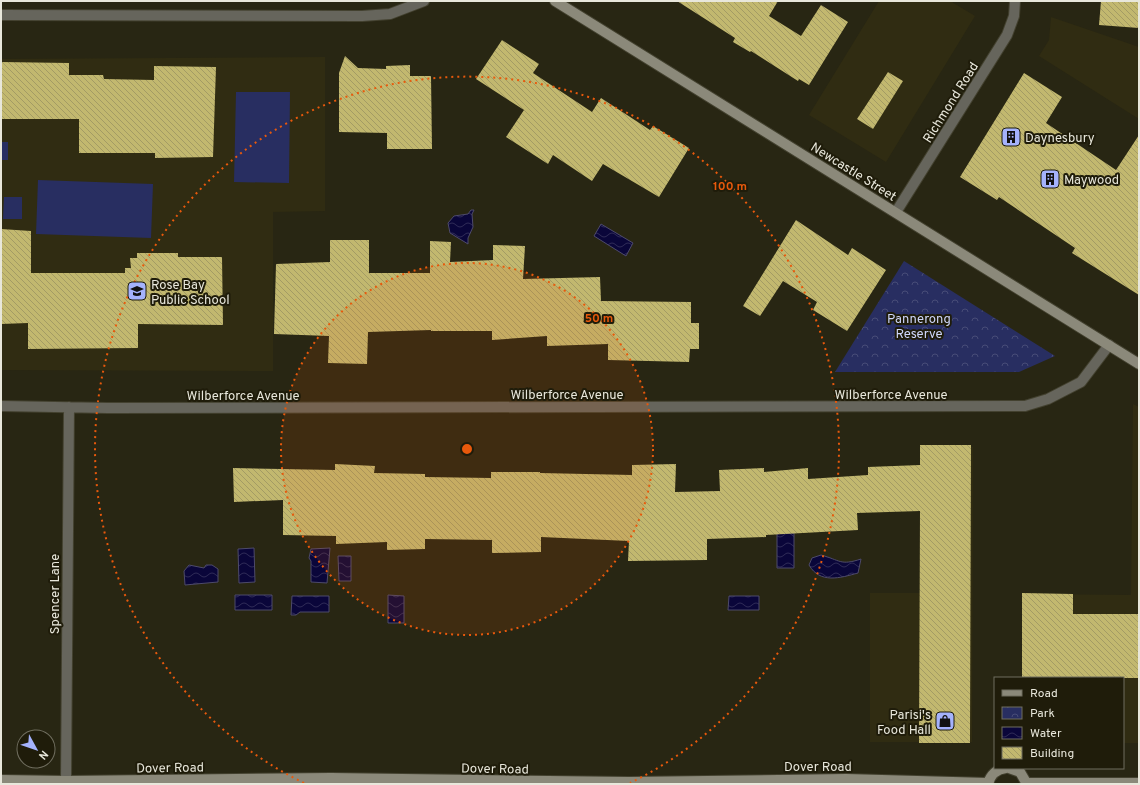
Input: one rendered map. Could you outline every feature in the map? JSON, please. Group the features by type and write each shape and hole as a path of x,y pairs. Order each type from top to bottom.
{"street":[{"path":"1,15 362,16 390,14 424,1"},
{"name":"Newcastle Street","path":"556,1 1139,364"},
{"name":"Richmond Road","path":"896,212 1007,35 1014,16 1015,1"},
{"name":"Wilberforce Avenue","path":"1,406 1026,406 1048,399 1081,382 1109,345"},
{"name":"Spencer Lane","path":"66,781 69,407"},
{"path":"988,784 989,778 997,771 1004,769"},
{"path":"1011,769 1020,772 1027,783 1139,783"},
{"name":"Dover Road","path":"1,780 66,781 331,778 554,783 822,779 988,784"}],"shaded area":[{"path":"879,1 950,1 975,16 886,162 809,115"},
{"path":"1051,17 1139,47 1139,119 1039,56 1049,40"},
{"name":"Rose Bay Public School","path":"325,57 325,211 273,212 273,371 1,370 1,59"},
{"path":"1133,404 1139,407 1139,743 1124,743 1124,677 1023,677 1023,594 1131,595"},
{"path":"922,447 973,447 972,742 870,742 870,593 921,593"}],"green space":[{"path":"236,92 290,92 289,183 234,182"},
{"path":"1,142 8,142 8,160 1,160"},
{"path":"38,180 153,184 151,238 36,234"},
{"path":"4,197 22,197 22,219 3,219"},
{"name":"Pannerong Reserve","path":"904,261 1055,356 1019,372 835,372"}],"water":[{"path":"471,210 474,210 472,214 473,227 468,238 468,244 450,233 448,223 454,216 468,214"},
{"path":"601,224 633,243 626,256 594,236"},
{"path":"777,533 794,533 794,568 777,568"},
{"path":"254,548 255,582 239,583 238,549"},
{"path":"330,548 327,583 311,582 311,561 309,558 311,549"},
{"path":"821,555 840,562 849,562 861,559 858,573 837,578 819,575 809,565 812,558"},
{"path":"338,556 351,556 351,581 339,581"},
{"path":"189,565 204,568 206,565 212,565 218,569 218,582 185,585 184,571"},
{"path":"235,595 272,595 272,610 235,610"},
{"path":"388,595 404,596 404,623 388,623"},
{"path":"292,596 329,596 329,612 300,612 296,615 291,615"},
{"path":"729,596 759,596 759,610 728,610"}],"building":[{"path":"677,1 778,1 769,16 801,36 821,5 848,22 809,85 799,79 798,81 751,51 750,52 733,42 735,38"},
{"path":"1101,1 1139,1 1139,28 1099,25"},
{"path":"502,40 539,64 533,73 592,112 601,98 650,130 653,126 689,148 659,197 603,164 592,181 553,155 548,164 506,137 524,110 476,79"},
{"path":"345,56 358,68 386,69 386,66 410,65 410,76 431,76 432,149 387,149 387,133 339,132 339,73"},
{"path":"1,62 69,63 69,75 103,75 104,79 154,80 154,66 216,67 213,157 155,158 155,153 79,153 79,119 1,119"},
{"path":"888,72 903,81 873,129 857,119"},
{"path":"1024,73 1062,97 1046,123 1116,170 1139,135 1139,295 1072,253 1075,248 999,197 997,200 960,177"},
{"path":"796,220 848,255 852,248 886,270 847,331 813,310 817,302 783,281 760,316 743,306"},
{"path":"1,229 31,231 31,273 125,273 125,268 131,268 130,258 137,258 137,253 178,253 178,257 222,257 223,325 138,324 138,348 28,349 28,323 1,324"},
{"path":"330,240 369,240 369,273 430,273 430,241 451,242 450,262 493,260 493,245 525,246 523,279 600,277 601,301 691,302 691,323 699,323 699,349 690,349 689,362 608,360 608,344 547,346 547,336 492,340 492,331 431,330 368,332 367,364 328,363 329,336 274,334 276,264 330,262"},
{"path":"920,445 971,445 970,743 919,743 920,511 857,513 858,530 766,535 766,537 707,539 707,560 628,561 629,541 541,537 541,552 492,553 492,540 425,539 425,549 387,550 387,542 336,544 336,536 283,535 283,500 234,502 233,468 335,470 335,464 375,466 374,473 425,474 425,477 491,478 491,472 632,475 632,465 676,464 675,492 720,491 719,470 764,468 764,472 808,468 808,479 868,475 868,467 920,465"},
{"path":"1022,593 1073,594 1073,614 1139,614 1139,678 1022,677"}],"place":[{"name":"Daynesbury","path":"1011,137"},
{"name":"Maywood","path":"1050,179"},
{"name":"Rose Bay Public School","path":"137,291"},
{"name":"Parisi's Food Hall","path":"945,721"}]}
